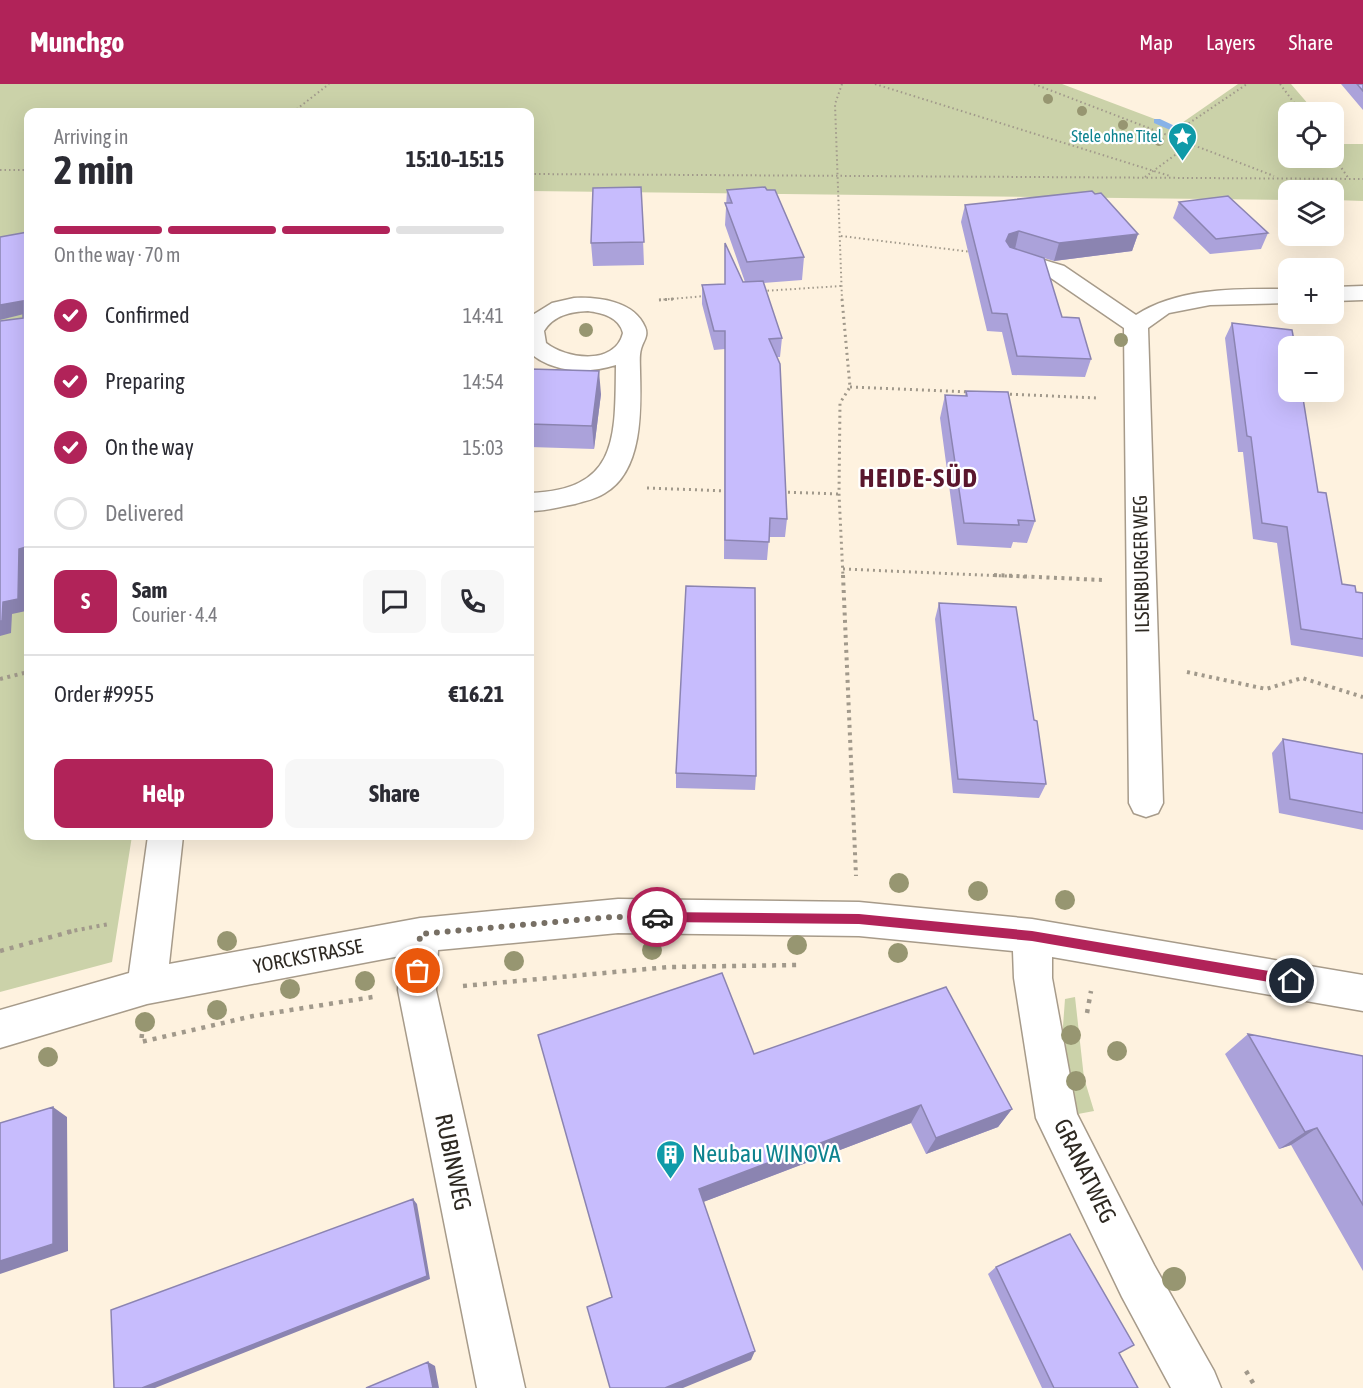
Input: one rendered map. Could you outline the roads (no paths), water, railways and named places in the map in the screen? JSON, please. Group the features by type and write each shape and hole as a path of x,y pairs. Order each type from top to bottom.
{"street":[{"path":"1014,258 1056,271 1136,325 1162,308 1210,298 1278,296"},
{"path":"1344,294 1363,293"},
{"path":"534,329 550,313 565,307 598,306 614,309 626,316 635,328 635,339 628,348 605,361 587,364 556,360 542,353 534,344"},
{"name":"ILSENBURGER WEG","path":"1136,325 1146,803"},
{"path":"534,502 598,486 620,460 628,415 628,348"},
{"path":"147,986 165,840"},
{"name":"YORCKSTRASSE","path":"0,1029 147,986 420,934 618,916 859,919 1032,936 1363,993"},
{"name":"RUBINWEG","path":"420,934 417,990 501,1388"},
{"name":"GRANATWEG","path":"1032,936 1033,978 1057,1118 1138,1281 1197,1388"}],"waterway":[{"path":"1157,121 1192,136"}],"place":[{"name":"Stele ohne Titel","path":"1183,162"},
{"name":"Neubau WINOVA","path":"671,1180"}],"district":[{"name":"HEIDE-SÜD","path":"919,478"}]}
